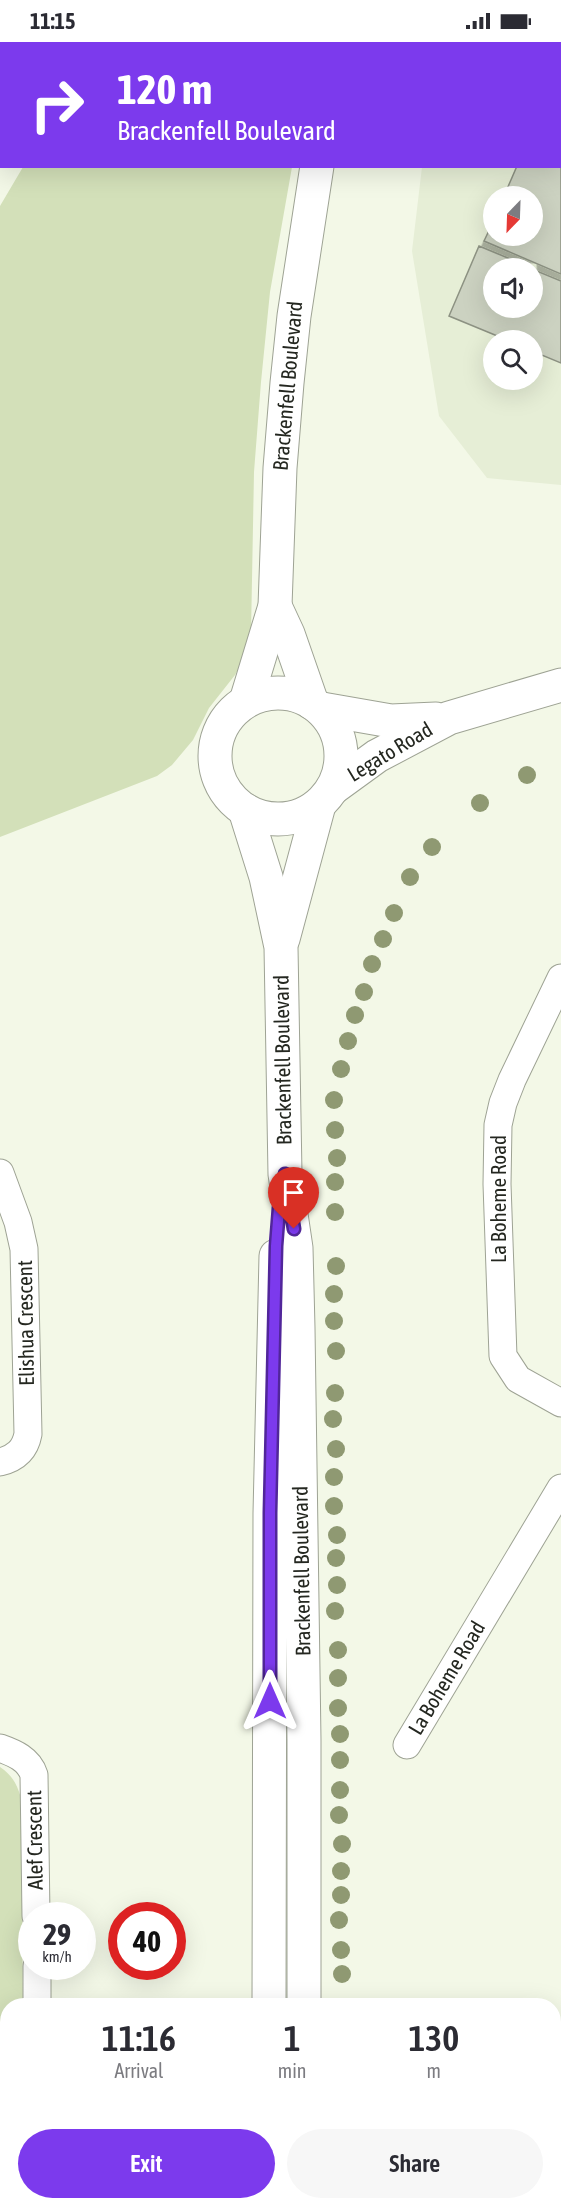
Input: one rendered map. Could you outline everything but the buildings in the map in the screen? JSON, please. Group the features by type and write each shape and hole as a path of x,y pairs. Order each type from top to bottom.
{"street":[{"name":"Brackenfell Boulevard","path":"246,701 275,606 280,468 289,361 296,296 317,168"},
{"name":"Brackenfell Boulevard","path":"275,606 317,706"},
{"name":"Legato Road","path":"326,796 377,756 448,718 561,685"},
{"path":"286,693 317,706 334,728 341,748 340,769 326,796 300,816 279,819 258,816 245,810 225,791 217,773 214,752 219,732 230,714 246,701 266,694 286,693"},
{"name":"Legato Road","path":"317,706 391,721 448,718"},
{"name":"Brackenfell Boulevard","path":"281,947 326,796"},
{"name":"Brackenfell Boulevard","path":"245,810 263,866 281,947 285,1174 296,1248 310,1998"},
{"name":"La Boheme Road","path":"561,978 503,1102 498,1125 497,1184 503,1356 518,1379 561,1403"},
{"name":"Elishua Crescent","path":"0,1173 18,1222 24,1249 28,1434 27,1441 17,1455 0,1462"},
{"name":"Brackenfell Boulevard","path":"269,1998 270,1513 276,1246 285,1174"},
{"name":"La Boheme Road","path":"407,1744 561,1488"},
{"name":"Alef Crescent","path":"0,1748 21,1757 28,1763 34,1775 36,1902"},
{"path":"37,1980 37,1998"}],"shaded area":[{"path":"22,168 292,168 270,292 261,382 254,472 251,633 243,661 209,708 193,740 172,765 157,776 0,837 0,206"},
{"path":"422,168 561,168 561,485 487,478 439,416 412,251"},
{"path":"0,1767 14,1780 21,1798 22,1902 18,1902 18,1980 23,1980 23,1998 0,1998"}],"route":[{"path":"270,1701 270,1513 276,1246 285,1174 294,1229"}]}
